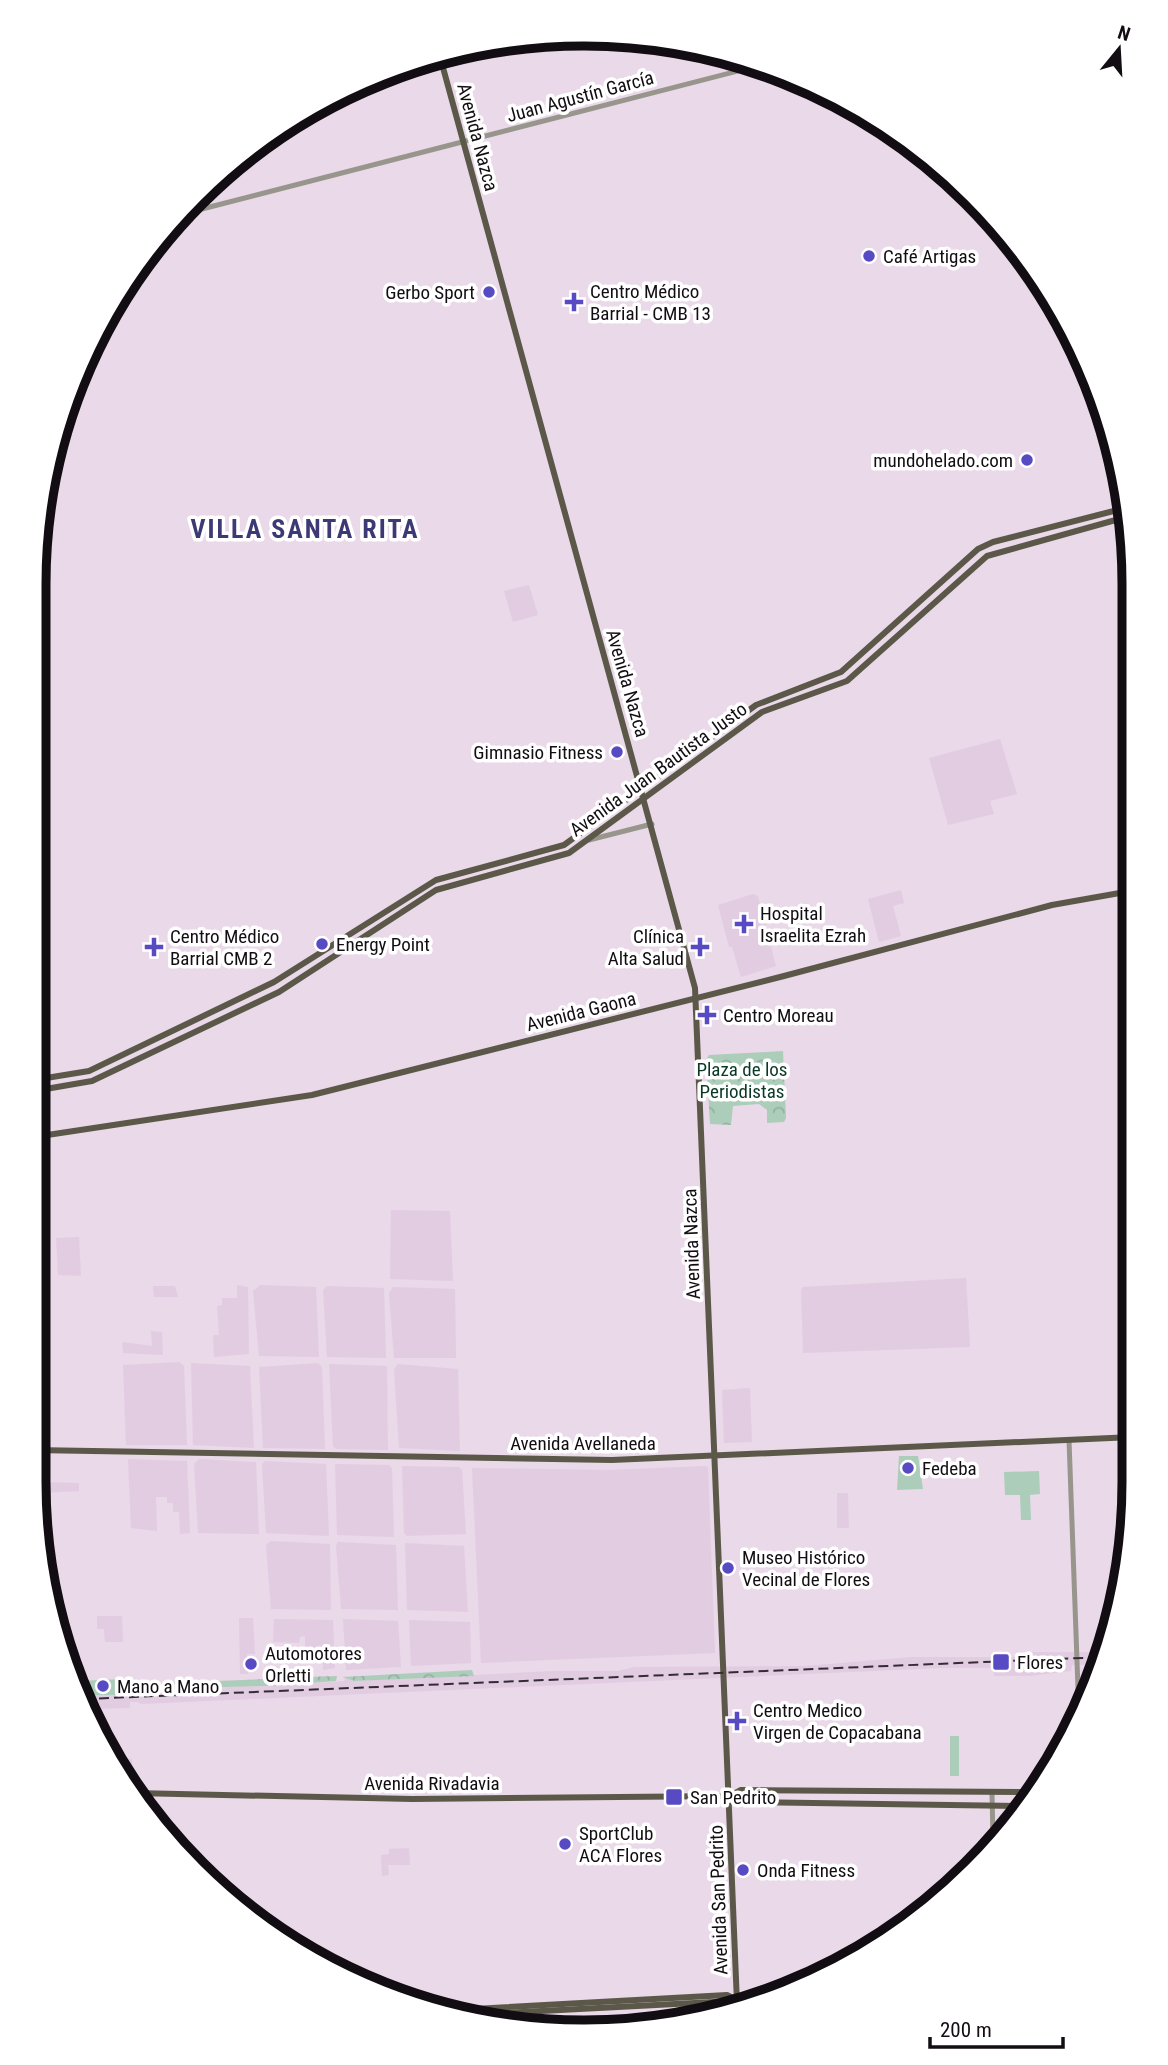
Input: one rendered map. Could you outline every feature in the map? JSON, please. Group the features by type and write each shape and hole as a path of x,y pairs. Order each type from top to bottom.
{"main road":[{"name":"Avenida Nazca","path":"442,65 652,824 696,998 730,1796"},
{"name":"Avenida Juan Bautista Justo","path":"46,1078 89,1071 274,982 436,880 564,845 756,705 841,672 978,549 993,542 1117,510"},
{"name":"Avenida Juan Bautista Justo","path":"46,1089 92,1081 279,992 436,890 559,858 589,840 762,712 847,681 988,556 1118,519"},
{"name":"Avenida Gaona","path":"46,1135 312,1095 1052,905 1122,893"},
{"name":"Avenida Avellaneda","path":"46,1450 490,1460 715,1457 1122,1438"},
{"name":"Avenida Rivadavia","path":"146,1793 412,1799 730,1796 741,1790 1023,1792"},
{"name":"Avenida Rivadavia","path":"730,1796 741,1802 1013,1806"},
{"name":"Avenida San Pedrito","path":"730,1796 737,1997"},
{"path":"496,2012 720,2002"}],"street":[{"name":"Juan Agustín García","path":"198,209 743,70"},
{"path":"589,840 652,824"},
{"path":"1069,1440 1078,1695"},
{"path":"992,1793 993,1831"}],"shaded area":[{"path":"529,585 538,615 513,622 504,591"},
{"path":"1000,739 1017,794 990,801 994,814 948,825 929,758"},
{"path":"901,890 904,903 893,906 901,936 879,942 868,899"},
{"name":"Hospital Israelita Ezrah","path":"753,894 758,896 776,966 741,977 732,947 729,947 718,905"},
{"path":"391,1210 450,1211 453,1281 390,1279"},
{"path":"79,1237 81,1276 58,1275 56,1238"},
{"path":"966,1278 970,1347 803,1353 803,1287"},
{"path":"237,1285 248,1287 249,1354 214,1357 213,1335 219,1335 217,1306 222,1305 222,1298 237,1298"},
{"path":"260,1285 316,1287 319,1357 259,1356 253,1291"},
{"path":"153,1286 175,1286 178,1297 154,1297"},
{"path":"327,1286 384,1288 386,1358 327,1357 323,1290"},
{"path":"393,1287 455,1289 456,1358 394,1358 389,1293"},
{"path":"151,1331 162,1332 163,1355 123,1353 122,1342 152,1346"},
{"path":"179,1362 184,1366 187,1445 126,1445 123,1365"},
{"path":"191,1363 250,1366 254,1448 193,1445"},
{"path":"318,1363 322,1367 325,1449 263,1448 259,1367"},
{"path":"329,1364 387,1366 388,1450 336,1449 333,1446"},
{"path":"398,1364 458,1369 460,1451 399,1448 394,1369"},
{"path":"750,1388 752,1442 724,1443 722,1390"},
{"path":"128,1459 187,1461 190,1533 180,1534 179,1512 173,1512 173,1503 167,1503 167,1497 156,1497 157,1531 131,1528"},
{"path":"199,1459 256,1462 259,1534 198,1533 194,1464"},
{"path":"265,1461 326,1464 329,1536 266,1533 262,1464"},
{"path":"335,1464 389,1465 392,1468 394,1537 337,1535"},
{"path":"402,1466 459,1467 462,1470 466,1534 407,1536 404,1533"},
{"path":"708,1467 715,1653 481,1663 472,1468 608,1470"},
{"path":"46,1482 79,1483 79,1491 46,1493"},
{"path":"837,1493 848,1493 849,1528 837,1528"},
{"path":"271,1541 330,1544 331,1610 271,1609 266,1545"},
{"path":"338,1542 396,1545 398,1610 341,1609 336,1546"},
{"path":"405,1543 464,1546 468,1612 407,1610"},
{"path":"97,1616 122,1616 123,1642 105,1642 104,1629 97,1629"},
{"path":"239,1618 253,1618 255,1654 247,1654 248,1674 240,1674"},
{"path":"274,1619 333,1620 335,1668 323,1670 323,1659 317,1659 317,1654 324,1653 324,1648 305,1648 305,1636 300,1637 299,1643 273,1642"},
{"path":"343,1619 398,1621 401,1667 346,1670"},
{"path":"409,1620 470,1622 471,1663 411,1666"},
{"path":"1021,1652 1095,1652 1090,1664 1072,1665 1071,1671 1030,1676 994,1676 993,1668 940,1668 141,1704 130,1702 130,1708 96,1709 90,1695 124,1695 127,1692 136,1694 138,1688 274,1686 344,1681 345,1678 354,1681 553,1671 618,1671 634,1667 805,1666 912,1657 1013,1657"},
{"path":"123,1758 132,1759 133,1775"},
{"path":"409,1848 410,1865 388,1865 389,1875 382,1876 381,1855 389,1854 389,1849"}],"green space":[{"name":"Plaza de los Periodistas","path":"783,1051 784,1122 767,1123 767,1110 759,1104 733,1106 731,1125 710,1124 706,1060 709,1055"},
{"name":"Fedeba","path":"899,1456 918,1456 923,1489 897,1490"},
{"path":"1039,1471 1040,1494 1030,1495 1031,1520 1021,1520 1020,1495 1005,1495 1004,1472"},
{"path":"472,1670 474,1676 354,1681 342,1677"},
{"path":"337,1676 336,1681 273,1686 274,1678"},
{"name":"Mano a Mano","path":"126,1679 129,1692 125,1695 90,1695 84,1681"},
{"path":"266,1679 268,1686 136,1689 137,1684"},
{"path":"950,1736 959,1736 959,1776 950,1776"}],"railway":[{"path":"91,1699 1093,1658"}],"place":[{"name":"Café Artigas","path":"869,256"},
{"name":"Gerbo Sport","path":"489,292"},
{"name":"Centro Médico Barrial - CMB 13","path":"574,302"},
{"name":"mundohelado.com","path":"1027,460"},
{"name":"Gimnasio Fitness","path":"617,752"},
{"name":"Hospital Israelita Ezrah","path":"744,924"},
{"name":"Energy Point","path":"322,944"},
{"name":"Centro Médico Barrial CMB 2","path":"154,947"},
{"name":"Clínica Alta Salud","path":"700,947"},
{"name":"Centro Moreau","path":"707,1015"},
{"name":"Fedeba","path":"908,1468"},
{"name":"Museo Histórico Vecinal de Flores","path":"728,1568"},
{"name":"Flores","path":"1001,1662"},
{"name":"Automotores Orletti","path":"251,1664"},
{"name":"Mano a Mano","path":"103,1686"},
{"name":"Centro Medico Virgen de Copacabana","path":"737,1721"},
{"name":"San Pedrito","path":"674,1797"},
{"name":"SportClub ACA Flores","path":"565,1844"},
{"name":"Onda Fitness","path":"743,1870"}],"district":[{"name":"VILLA SANTA RITA","path":"305,529"}]}
